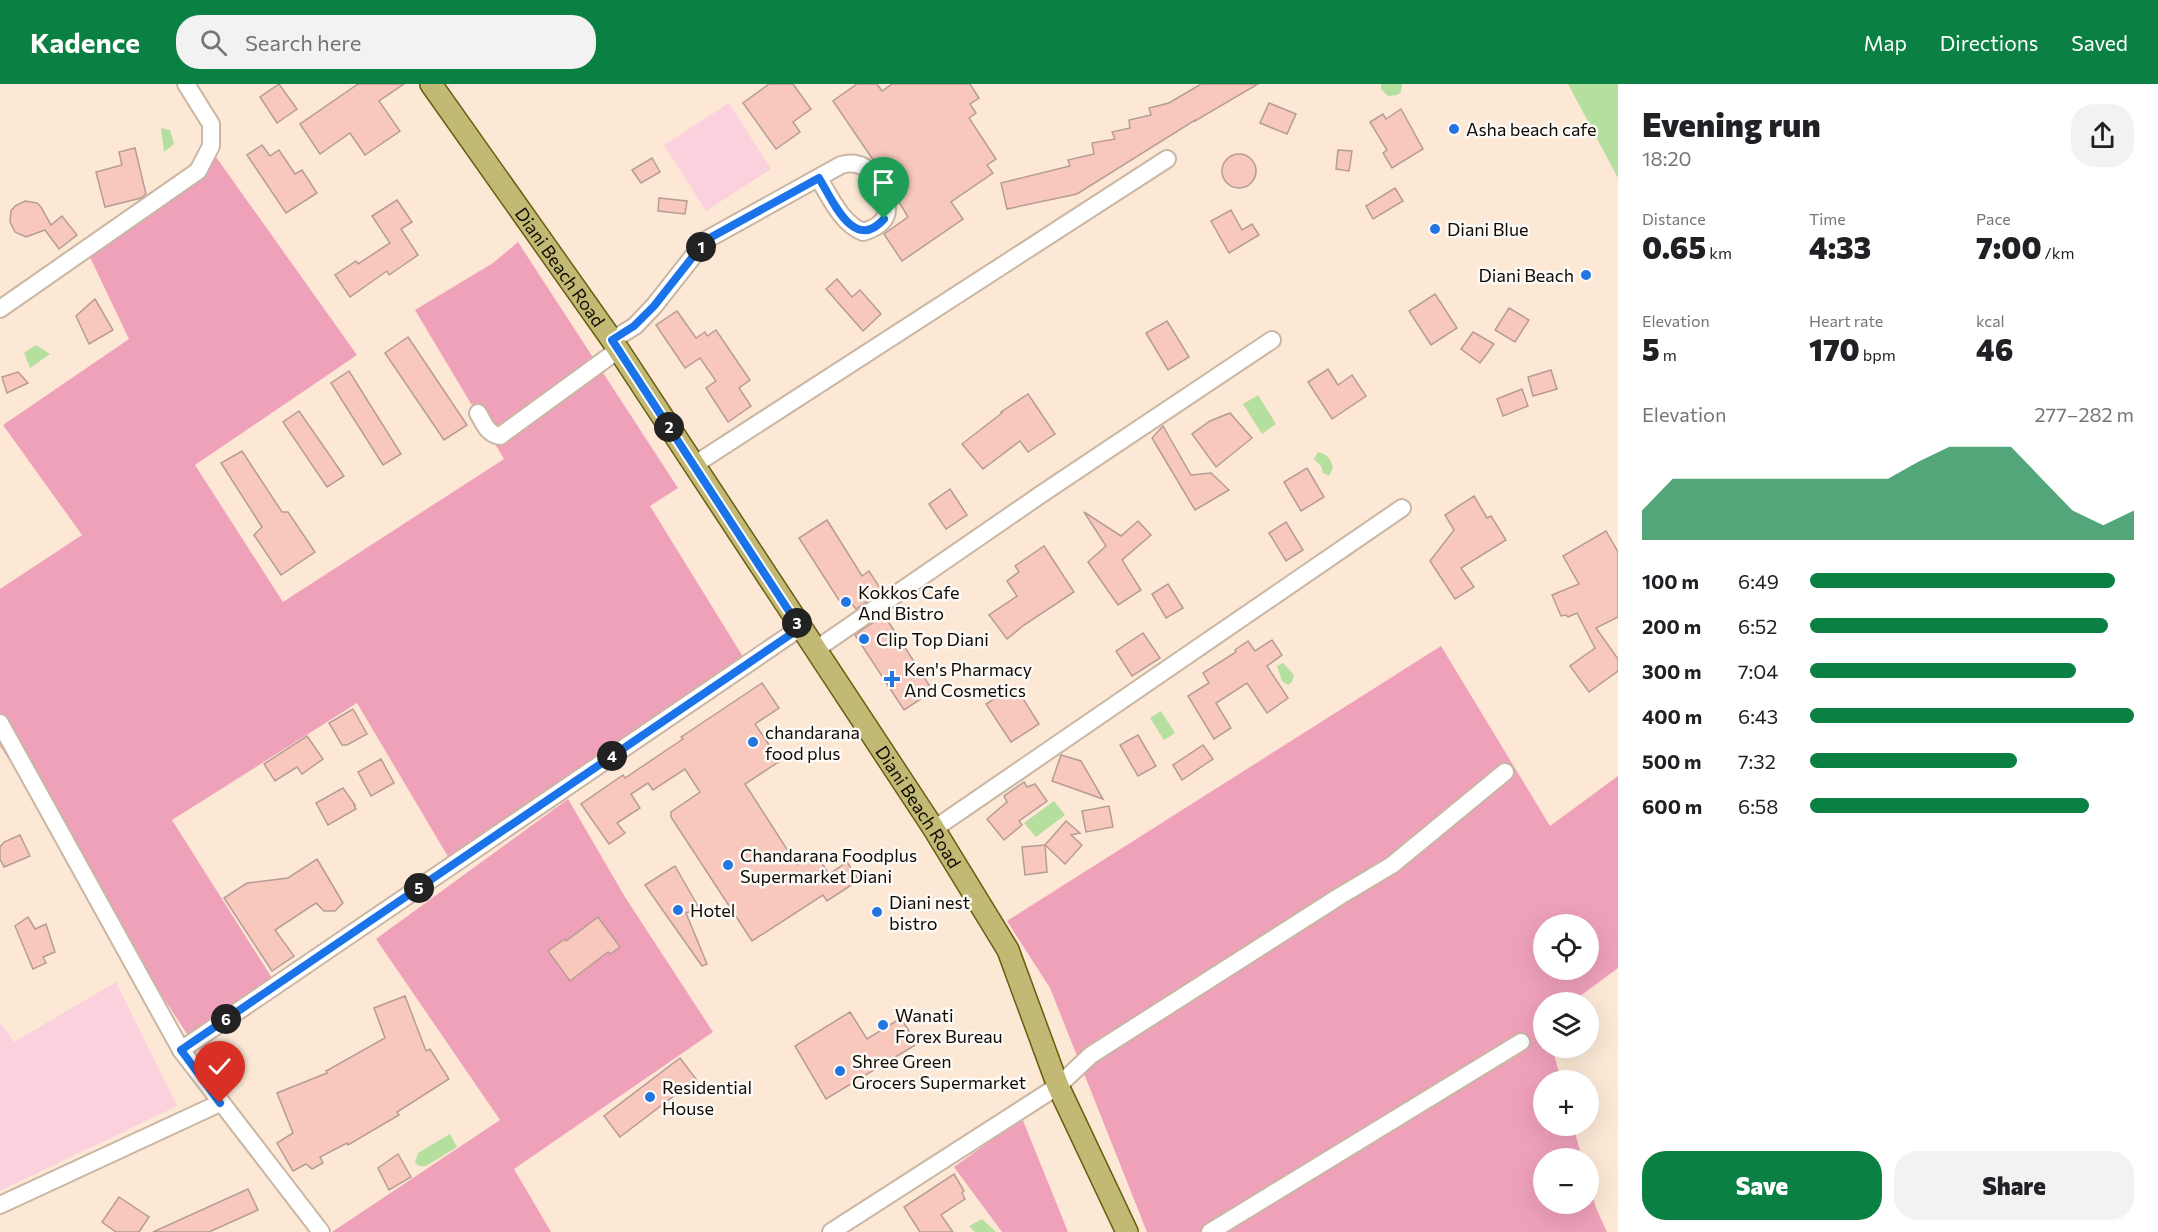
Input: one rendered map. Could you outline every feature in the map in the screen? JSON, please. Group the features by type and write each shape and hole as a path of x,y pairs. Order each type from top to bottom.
{"main road":[{"name":"Diani Beach Road","path":"431,84 615,345 934,829 1008,950 1058,1086 1127,1232"}],"street":[{"path":"0,309 198,171 211,146 211,124 186,84"},
{"path":"694,465 1167,159"},
{"path":"478,413 489,431 493,435 500,436 615,345 654,306 706,240 819,178"},
{"path":"815,650 1272,340"},
{"path":"934,829 1402,508"},
{"path":"181,1050 800,628"},
{"path":"0,723 181,1050 321,1232"},
{"path":"831,1232 1058,1086 1091,1055 1392,865 1505,771"},
{"path":"1210,1232 1521,1042"},
{"path":"0,1205 220,1103"}],"shaded area":[{"path":"1381,84 1402,84 1401,92 1388,96 1381,89"},
{"path":"1568,84 1618,84 1618,178"},
{"path":"729,103 771,169 706,211 664,145"},
{"path":"161,128 170,130 174,144 164,152"},
{"path":"216,157 357,355 195,465 283,602 504,459 415,310 493,263 518,242 678,488 650,506 745,660 450,860 357,703 172,820 272,978 187,1034 0,746 0,589 82,535 3,425 129,339 86,249"},
{"path":"36,345 50,354 30,368 24,353"},
{"path":"1258,395 1276,424 1262,434 1243,404"},
{"path":"1318,452 1328,457 1331,462 1333,468 1329,476 1323,473 1321,466 1314,459"},
{"path":"1441,646 1550,826 1618,776 1618,968 1586,992 1533,992 1533,1058 1555,1058 1558,1070 1533,1070 1533,1136 1576,1136 1579,1148 1533,1148 1533,1214 1599,1214 1607,1232 1147,1232 1050,988 1007,921"},
{"path":"1283,663 1294,675 1292,682 1288,685 1282,681 1277,666"},
{"path":"1161,711 1175,733 1164,740 1150,718"},
{"path":"568,799 625,897 713,1032 514,1169 551,1232 332,1232 500,1120 376,939"},
{"path":"1054,801 1065,815 1036,837 1024,823"},
{"path":"116,982 177,1106 0,1191 0,1022 14,1042"},
{"path":"1022,1118 1068,1232 1002,1232 954,1167"},
{"path":"450,1134 457,1147 426,1166 415,1163 418,1153"},
{"path":"982,1219 996,1232 975,1232 969,1226"}],"building":[{"path":"279,84 297,109 277,123 260,97"},
{"path":"358,84 404,84 379,101 400,131 365,155 350,133 320,154 300,124"},
{"path":"769,84 793,84 811,109 793,122 800,132 776,149 743,103"},
{"path":"857,84 877,84 882,91 892,84 970,84 979,98 970,104 976,113 969,118 996,159 987,165 993,173 951,202 963,219 902,261 884,234 908,217 880,170 833,101"},
{"path":"1201,84 1258,84 1195,120 1077,194 1007,209 1001,183 1070,166 1068,160 1094,154 1092,143 1115,139 1112,132 1130,128 1129,120 1151,115 1149,108 1169,103"},
{"path":"1269,103 1296,114 1287,134 1260,123"},
{"path":"1401,109 1423,149 1392,168 1383,153 1387,150 1370,122 1383,114 1386,119"},
{"path":"262,145 270,156 279,150 295,174 302,170 317,193 286,213 247,155"},
{"path":"135,148 146,194 141,198 105,207 96,172 122,165 119,152"},
{"path":"1338,150 1352,151 1349,171 1336,169"},
{"path":"1239,154 1251,159 1256,171 1251,183 1239,188 1227,183 1222,171 1227,159"},
{"path":"652,158 660,172 641,183 632,170"},
{"path":"1395,188 1403,201 1373,219 1366,206"},
{"path":"659,198 687,201 685,214 658,211"},
{"path":"397,200 412,222 401,229 418,255 389,275 387,271 350,297 335,275 356,261 358,264 390,243 372,216"},
{"path":"25,201 37,203 51,225 62,216 77,235 59,249 45,230 26,237 15,232 10,222 11,211"},
{"path":"1231,210 1242,230 1252,224 1259,235 1229,253 1211,221"},
{"path":"837,279 852,297 860,290 881,314 863,331 826,289"},
{"path":"1435,294 1457,328 1431,345 1409,311"},
{"path":"95,299 113,330 89,344 76,316"},
{"path":"1509,308 1529,320 1515,342 1495,330"},
{"path":"677,311 696,338 705,332 707,336 716,330 750,380 739,388 751,406 728,422 706,388 716,381 700,358 685,368 656,325"},
{"path":"1167,321 1189,357 1168,370 1146,333"},
{"path":"1473,332 1494,344 1480,363 1461,349"},
{"path":"408,337 467,425 444,440 385,353"},
{"path":"1328,369 1338,385 1352,375 1366,396 1332,419 1308,382"},
{"path":"1551,370 1557,389 1533,396 1528,377"},
{"path":"349,371 401,454 383,465 331,383"},
{"path":"18,372 28,383 7,393 2,377"},
{"path":"1522,389 1528,406 1503,416 1497,399"},
{"path":"1028,394 1055,434 1028,452 1020,441 983,469 962,444 1001,412"},
{"path":"299,411 344,476 327,487 283,422"},
{"path":"1230,413 1252,438 1216,467 1192,434 1210,421"},
{"path":"1163,426 1191,475 1211,473 1229,490 1195,510 1152,438"},
{"path":"242,451 282,512 288,512 315,552 281,575 254,535 262,527 221,463"},
{"path":"1307,468 1324,497 1301,511 1284,482"},
{"path":"950,489 967,515 946,529 929,504"},
{"path":"1474,496 1487,518 1491,516 1506,540 1461,568 1474,587 1455,599 1430,561 1454,530 1445,515"},
{"path":"1084,512 1121,536 1138,521 1151,535 1122,560 1141,590 1118,605 1088,562 1106,546"},
{"path":"827,520 862,576 869,571 882,591 856,609 851,603 844,608 799,538"},
{"path":"1286,522 1303,550 1286,561 1269,533"},
{"path":"1606,531 1618,552 1618,617 1596,628 1618,659 1618,671 1589,692 1570,666 1595,648 1577,613 1568,617 1561,616 1552,595 1579,584 1563,556"},
{"path":"1044,546 1074,592 1007,639 989,615 1017,596 1007,581 1019,572 1015,566"},
{"path":"1168,584 1183,608 1166,618 1152,594"},
{"path":"884,615 933,691 904,710 855,635"},
{"path":"1143,633 1160,658 1132,676 1116,651"},
{"path":"1272,640 1282,655 1267,666 1288,698 1267,713 1247,683 1216,703 1231,728 1214,739 1188,696 1209,683 1203,673 1236,652 1235,650 1248,641 1255,651"},
{"path":"762,683 779,708 755,724 780,761 745,784 797,865 815,853 829,874 847,862 859,880 827,901 823,895 752,941 671,817 671,812 700,792 685,769 653,790 648,783 631,794 640,808 617,823 625,833 609,844 581,804 623,775 625,778"},
{"path":"1015,686 1039,724 1011,742 986,704"},
{"path":"353,709 367,734 347,745 342,745 329,723"},
{"path":"1138,735 1156,766 1138,776 1120,745"},
{"path":"307,736 323,759 302,774 297,767 275,781 264,764"},
{"path":"1203,745 1213,759 1182,780 1173,765"},
{"path":"1061,755 1081,761 1103,799 1052,781"},
{"path":"381,759 394,783 371,796 358,772"},
{"path":"1024,782 1027,787 1035,784 1047,801 1019,821 1022,825 1004,840 987,819 1007,802 1004,796"},
{"path":"343,788 356,809 328,825 316,803"},
{"path":"1109,806 1113,827 1086,832 1082,811"},
{"path":"1066,821 1080,833 1071,835 1082,845 1065,864 1045,845"},
{"path":"20,835 30,856 4,867 0,859 0,847 4,842"},
{"path":"1045,845 1047,872 1025,875 1022,847"},
{"path":"317,859 343,903 335,911 324,911 316,903 275,930 294,956 272,971 224,898 247,883 288,878"},
{"name":"Hotel","path":"675,866 699,908 686,913 707,964 702,966 645,885"},
{"path":"28,917 35,929 46,924 55,952 43,957 46,963 33,969 15,926"},
{"path":"598,917 620,947 610,954 608,952 570,981 548,951 565,939 566,941"},
{"path":"405,996 426,1051 430,1049 449,1079 397,1112 399,1115 348,1145 347,1143 320,1157 323,1163 312,1169 306,1164 293,1171 277,1143 293,1133 277,1093 327,1073 326,1071 385,1038 374,1008"},
{"path":"850,1012 867,1039 901,1018 917,1044 826,1099 795,1046"},
{"name":"Residential House","path":"680,1058 696,1079 620,1137 604,1116"},
{"path":"398,1154 411,1177 389,1190 378,1168"},
{"path":"954,1174 964,1191 962,1193 965,1199 941,1215 953,1232 920,1232 904,1207"},
{"path":"248,1189 258,1210 209,1232 153,1232"},
{"path":"119,1197 149,1217 139,1232 116,1232 102,1222"}],"place":[{"name":"Asha beach cafe","path":"1454,129"},
{"name":"Diani Blue","path":"1435,229"},
{"name":"Diani Beach","path":"1586,275"},
{"name":"Kokkos Cafe And Bistro","path":"846,602"},
{"name":"Clip Top Diani","path":"864,639"},
{"name":"Ken's Pharmacy And Cosmetics","path":"892,679"},
{"name":"chandarana food plus","path":"753,742"},
{"name":"Chandarana Foodplus Supermarket Diani","path":"728,865"},
{"name":"Hotel","path":"678,910"},
{"name":"Diani nest bistro","path":"877,912"},
{"name":"Wanati Forex Bureau","path":"883,1025"},
{"name":"Shree Green Grocers Supermarket","path":"840,1071"},
{"name":"Residential House","path":"650,1097"}],"route":[{"path":"220,1103 181,1050 800,628 612,340 634,326 654,306 706,240 819,178 852,227 863,232 874,228 884,219"}]}
